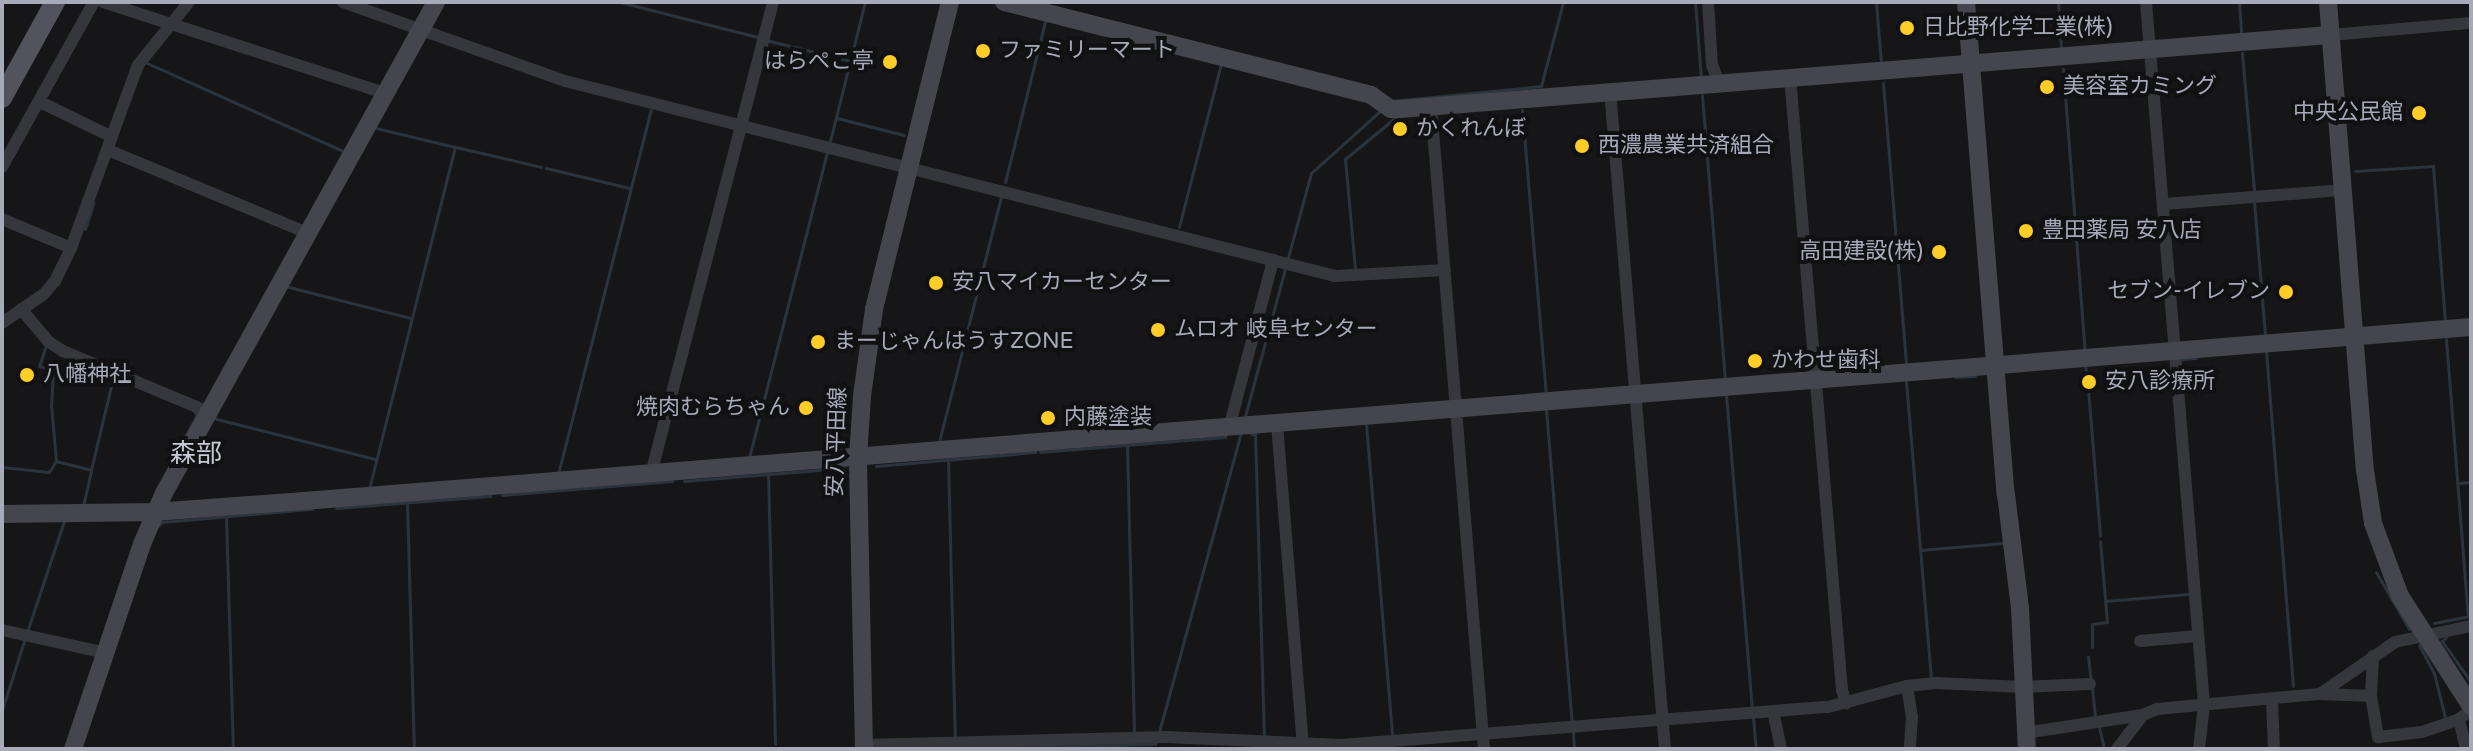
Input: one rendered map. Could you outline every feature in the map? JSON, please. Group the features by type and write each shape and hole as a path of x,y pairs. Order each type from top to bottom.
{"main road":[{"path":"2,98 55,2"}],"street":[{"path":"2,167 94,2"},
{"path":"103,2 384,93"},
{"path":"2,323 55,281 71,248 138,65 189,2"},
{"path":"343,2 565,81 1282,262 1353,277 1445,270"},
{"path":"73,749 154,512 436,2"},
{"path":"651,474 773,2"},
{"name":"安八平田線","path":"864,747 858,457 874,309 950,2"},
{"path":"1004,2 1386,105 1431,106 2471,23"},
{"path":"1708,2 1712,65 1719,82"},
{"path":"1966,2 1995,366 2020,608 2026,741 2143,715 2157,709 2320,694 2371,696"},
{"path":"2146,2 2204,705 2199,749"},
{"path":"2328,2 2354,336 2373,523 2400,596 2467,712 2466,749"},
{"path":"1790,77 1842,690 1846,703"},
{"path":"1610,90 1665,749"},
{"path":"40,102 110,143 307,233"},
{"path":"1431,106 1484,749"},
{"path":"2164,204 2343,190"},
{"path":"2,219 71,248"},
{"path":"1237,428 1282,262"},
{"path":"21,309 49,342 63,351 209,412"},
{"path":"2,514 154,512 1237,428 2471,327"},
{"path":"1277,424 1302,746"},
{"path":"2320,694 2395,642 2471,626"},
{"path":"2,630 106,653"},
{"path":"2140,641 2198,636"},
{"path":"2373,656 2371,696 2378,737 2422,732 2467,712"},
{"path":"864,747 1341,745 1773,711 1846,703 1907,686 1936,683 2023,687 2090,684"},
{"path":"1907,686 1912,717 1910,749"},
{"path":"2272,700 2274,749"},
{"path":"1773,711 1781,749"},
{"path":"2117,749 2143,715"}],"waterway":[{"path":"620,2 757,37"},
{"path":"830,141 865,2"},
{"path":"1392,101 1541,86 1563,2"},
{"path":"1695,2 1701,78"},
{"path":"1876,2 1881,63"},
{"path":"2058,2 2061,47"},
{"path":"2239,2 2241,34"},
{"path":"1005,182 1046,18"},
{"path":"766,40 850,61"},
{"path":"2242,53 2254,191"},
{"path":"147,63 343,151"},
{"path":"1179,227 1221,63"},
{"path":"2063,69 2085,352"},
{"path":"1883,83 1906,365"},
{"path":"1702,95 1725,380"},
{"path":"558,474 651,110"},
{"path":"1522,110 1546,395"},
{"path":"1287,261 1311,173 1380,111"},
{"path":"1355,269 1345,159 1396,117"},
{"path":"837,118 904,135"},
{"path":"369,489 455,147 376,128"},
{"path":"456,147 541,167"},
{"path":"749,458 827,152"},
{"path":"2355,171 2433,166 2445,323"},
{"path":"546,168 630,188"},
{"path":"939,442 1001,197"},
{"path":"2254,201 2265,336"},
{"path":"85,229 94,202"},
{"path":"1244,420 1285,269"},
{"path":"285,286 411,318"},
{"path":"2446,339 2468,616"},
{"path":"46,345 39,366 53,370 51,404 56,461"},
{"path":"2266,351 2293,686"},
{"path":"2181,359 2196,358"},
{"path":"2085,365 2087,377"},
{"path":"1955,377 1975,376"},
{"path":"2,467 49,472 56,461 91,470 113,378"},
{"path":"1906,381 1931,677"},
{"path":"2088,389 2100,536"},
{"path":"1726,394 1752,707"},
{"path":"1546,409 1572,722"},
{"path":"176,453 197,415 194,411"},
{"path":"213,418 375,459"},
{"path":"1366,424 1392,735"},
{"path":"1251,434 1255,434 1264,737"},
{"path":"1159,732 1240,435"},
{"path":"1040,452 1225,437"},
{"path":"1127,445 1134,735"},
{"path":"876,466 1035,452"},
{"path":"948,459 955,738"},
{"path":"684,481 843,468"},
{"path":"83,506 91,471"},
{"path":"768,474 775,744"},
{"path":"502,495 672,481"},
{"path":"2457,483 2471,482"},
{"path":"336,508 491,496"},
{"path":"407,502 414,749"},
{"path":"158,526 162,522 312,509"},
{"path":"226,517 233,749"},
{"path":"27,632 64,521"},
{"path":"2092,647 2092,624 2107,622 2100,541"},
{"path":"1920,550 2004,543"},
{"path":"2376,572 2409,629"},
{"path":"2105,601 2189,594"},
{"path":"2434,623 2471,616"},
{"path":"2446,637 2442,641 2471,682"},
{"path":"2,710 25,638"},
{"path":"2419,645 2434,673 2446,721"},
{"path":"2088,657 2091,681"},
{"path":"2092,688 2095,716"},
{"path":"1753,717 1756,749"},
{"path":"2099,727 2104,749"},
{"path":"1573,732 1574,749"},
{"path":"968,749 1155,744 1157,739"}],"place":[{"name":"日比野化学工業(株)","path":"1907,28"},
{"name":"ファミリーマート","path":"983,51"},
{"name":"はらぺこ亭","path":"890,62"},
{"name":"美容室カミング","path":"2047,87"},
{"name":"中央公民館","path":"2419,113"},
{"name":"かくれんぼ","path":"1400,129"},
{"name":"西濃農業共済組合","path":"1582,146"},
{"name":"豊田薬局 安八店","path":"2026,231"},
{"name":"高田建設(株)","path":"1939,252"},
{"name":"安八マイカーセンター","path":"936,283"},
{"name":"セブン-イレブン","path":"2286,292"},
{"name":"ムロオ 岐阜センター","path":"1158,330"},
{"name":"まーじゃんはうすZONE","path":"818,342"},
{"name":"かわせ歯科","path":"1755,361"},
{"name":"八幡神社","path":"27,375"},
{"name":"安八診療所","path":"2089,382"},
{"name":"焼肉むらちゃん","path":"806,408"},
{"name":"内藤塗装","path":"1048,418"}],"district":[{"name":"森部","path":"196,454"}]}
